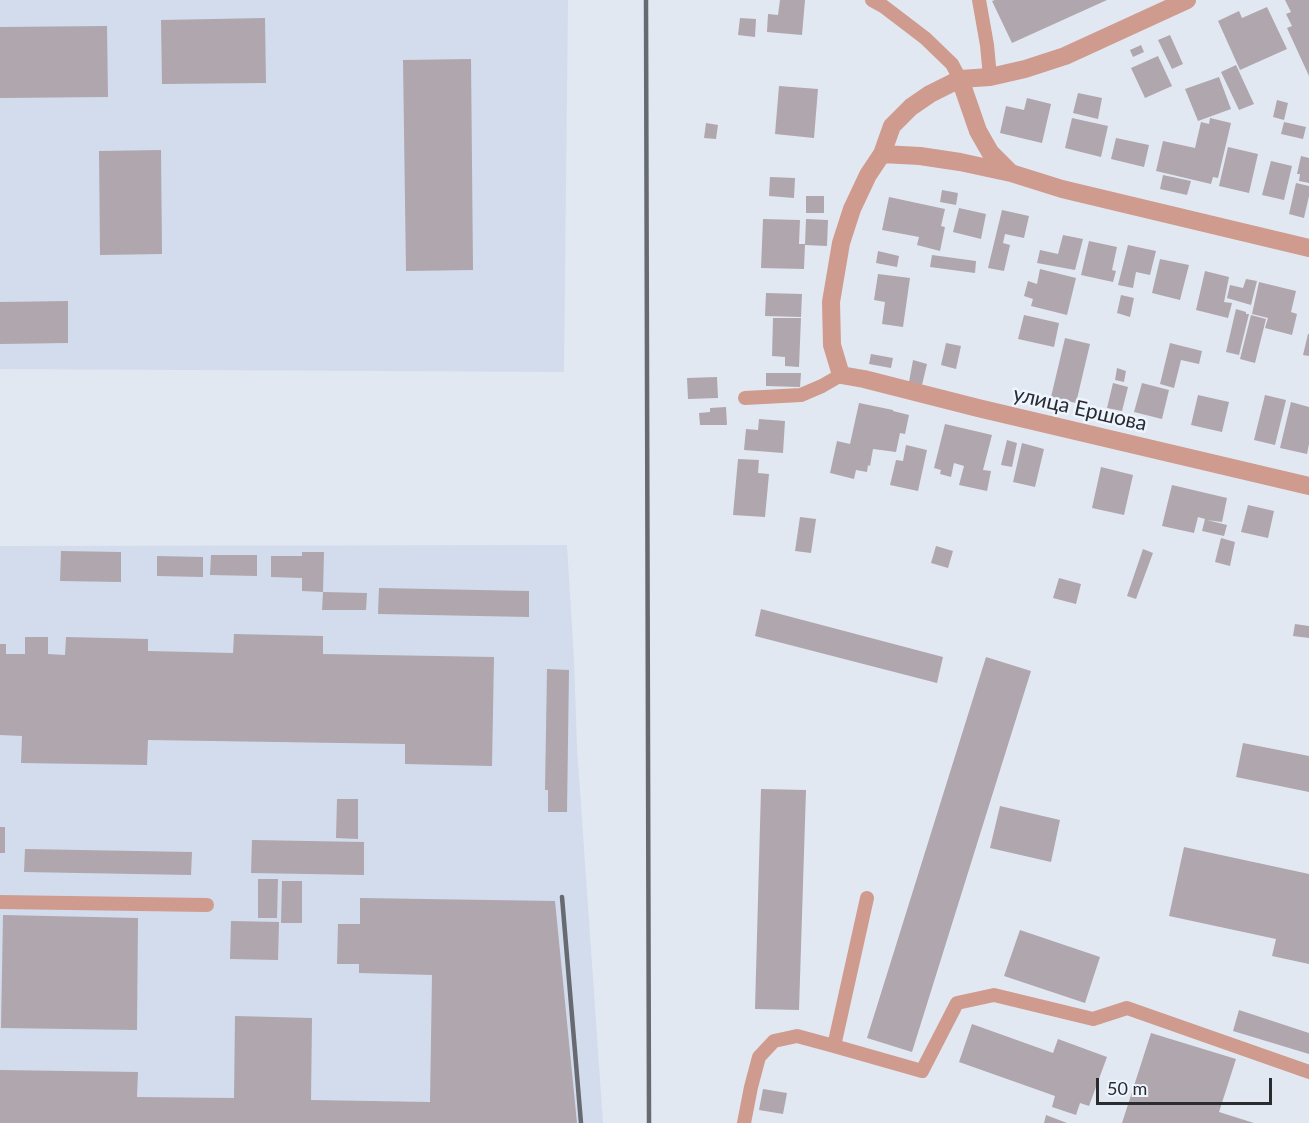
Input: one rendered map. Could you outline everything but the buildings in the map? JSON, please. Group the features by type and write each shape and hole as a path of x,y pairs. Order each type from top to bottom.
{"street":[{"path":"841,375 832,345 831,302 841,243 852,208 868,175 882,154 892,126 911,107 930,94 960,79 990,77 1065,56 1187,0"},
{"path":"960,79 978,131 990,152 1011,173"},
{"path":"882,154 920,156 1011,173 1062,189 1309,248"},
{"name":"улица Ершова","path":"841,375 1309,486"}],"lane":[{"path":"872,0 926,38 952,64 960,79"},
{"path":"979,0 990,77"},
{"path":"745,398 801,395 841,375"},
{"path":"834,1046 867,898"},
{"path":"0,902 207,905"},
{"path":"744,1123 759,1057 774,1041 796,1036 922,1071 957,1003 994,995 1093,1019 1127,1008 1309,1072"}],"shaded area":[{"path":"0,0 568,0 564,372 0,369"},
{"path":"567,545 577,747 603,1123 0,1123 0,546"}],"railway":[{"path":"646,0 649,1123"},
{"path":"562,897 581,1123"}]}
